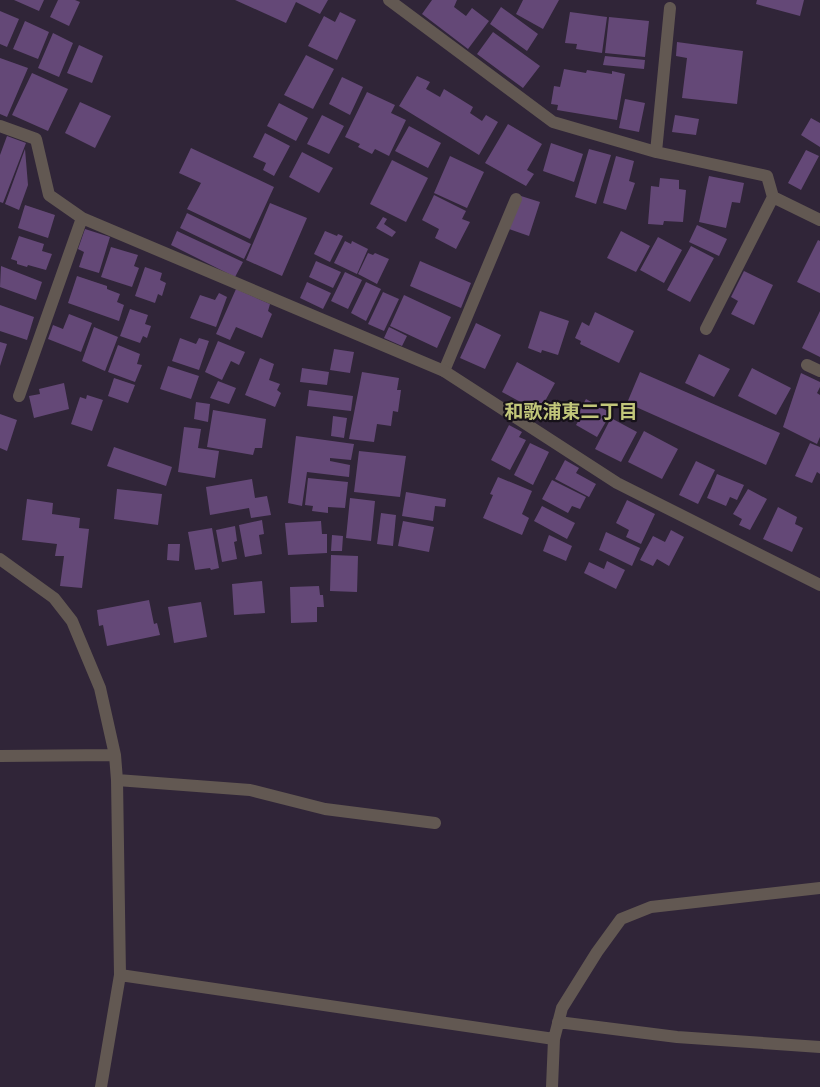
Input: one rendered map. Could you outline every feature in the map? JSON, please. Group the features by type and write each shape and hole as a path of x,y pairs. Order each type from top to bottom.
{"street":[{"path":"388,0 553,122 656,152 768,176 773,197 706,329"},
{"path":"656,152 670,8"},
{"path":"0,126 36,139 49,196 82,218 444,371 617,483 820,585"},
{"path":"773,197 820,220"},
{"path":"444,371 516,199"},
{"path":"18,396 82,218"},
{"path":"807,365 820,371"},
{"path":"0,559 54,598 72,621 100,688 115,756 120,975 101,1087"},
{"path":"0,756 115,756"},
{"path":"117,780 250,790 325,809 435,823"},
{"path":"552,1087 554,1039 562,1008 597,952 621,919 652,907 820,888"},
{"path":"120,975 554,1039"},
{"path":"558,1022 677,1037 820,1047"}],"building":[{"path":"14,0 44,0 39,11"},
{"path":"58,0 75,0 80,2 69,26 50,17"},
{"path":"235,0 328,0 320,14 296,2 286,23"},
{"path":"432,0 457,0 454,7 466,16 472,8 489,21 468,49 422,14"},
{"path":"523,0 559,0 543,29 516,14"},
{"path":"757,0 804,0 800,16 756,4"},
{"path":"501,7 538,34 527,51 490,24"},
{"path":"0,11 19,19 7,47 0,44"},
{"path":"340,12 356,20 337,60 308,46 324,16 335,22"},
{"path":"570,12 607,17 602,53 576,49 577,44 565,43"},
{"path":"609,17 649,21 645,57 605,53"},
{"path":"25,21 49,32 38,59 13,49"},
{"path":"493,32 540,66 523,88 477,54"},
{"path":"53,33 73,43 59,77 38,68"},
{"path":"677,42 743,51 737,104 682,98 687,58 676,56"},
{"path":"79,45 103,56 92,83 67,73"},
{"path":"306,55 334,69 313,109 284,95"},
{"path":"605,56 645,60 644,69 603,65"},
{"path":"0,58 28,68 7,117 0,114"},
{"path":"564,69 586,73 587,70 612,74 612,71 625,74 617,120 557,110 558,105 551,104 554,86 560,87"},
{"path":"32,73 68,89 48,131 12,115"},
{"path":"417,76 430,82 426,89 440,97 444,89 473,107 470,113 482,121 486,115 498,122 479,155 399,106"},
{"path":"342,77 363,87 350,115 329,104"},
{"path":"367,92 395,105 391,113 406,120 389,156 375,149 372,154 358,147 360,144 345,137"},
{"path":"625,99 645,103 639,132 619,128"},
{"path":"80,102 111,116 95,148 65,133"},
{"path":"279,103 308,118 296,141 267,126"},
{"path":"322,115 344,126 329,154 307,144"},
{"path":"675,115 699,119 696,135 672,132"},
{"path":"811,118 820,123 820,147 801,135"},
{"path":"508,124 542,144 527,170 534,174 526,186 485,163"},
{"path":"409,126 441,143 428,168 395,151"},
{"path":"265,133 290,146 274,176 263,170 266,163 253,157"},
{"path":"7,136 26,143 3,203 0,202 0,155"},
{"path":"551,143 583,154 574,182 543,171"},
{"path":"191,148 274,187 250,239 187,209 201,183 179,173"},
{"path":"25,149 28,185 19,210 5,204"},
{"path":"589,149 611,155 596,204 575,197"},
{"path":"806,150 819,156 801,190 788,183"},
{"path":"302,152 333,168 319,193 289,177"},
{"path":"450,156 484,172 467,208 434,193"},
{"path":"616,156 634,161 629,181 635,183 626,210 603,203"},
{"path":"392,160 428,178 406,222 370,204"},
{"path":"709,176 744,183 740,203 732,202 726,228 699,222"},
{"path":"660,178 679,180 679,189 686,190 683,222 664,221 663,225 648,224 651,186 659,187"},
{"path":"434,195 466,211 462,219 470,222 456,249 435,238 439,229 422,220"},
{"path":"521,196 540,202 529,236 509,229"},
{"path":"270,203 307,218 282,276 246,260"},
{"path":"25,205 55,215 48,238 18,228"},
{"path":"187,213 251,244 244,259 180,228"},
{"path":"383,217 387,219 384,224 396,232 392,237 376,228"},
{"path":"697,225 727,239 719,256 689,242"},
{"path":"85,229 110,237 99,273 79,267 84,252 78,249"},
{"path":"177,231 243,262 235,277 171,245"},
{"path":"325,231 337,236 338,234 343,236 330,262 314,254"},
{"path":"621,231 650,246 636,272 607,258"},
{"path":"19,236 44,244 42,251 52,254 46,270 17,264 17,261 11,259"},
{"path":"658,237 682,250 664,283 640,270"},
{"path":"818,240 820,241 820,293 797,282"},
{"path":"345,241 351,244 352,241 368,249 357,274 334,263"},
{"path":"691,246 714,258 690,302 667,290"},
{"path":"111,247 138,255 134,266 139,268 132,287 101,277"},
{"path":"368,253 373,255 375,253 389,259 377,284 358,274"},
{"path":"316,261 341,272 333,288 309,277"},
{"path":"420,261 471,283 461,308 410,286"},
{"path":"1,266 42,282 36,300 0,287"},
{"path":"145,267 162,273 160,280 166,283 162,296 158,294 155,303 135,296"},
{"path":"744,271 773,285 754,325 731,314 738,301 731,297"},
{"path":"345,272 362,280 348,309 331,301"},
{"path":"77,276 107,286 107,289 120,294 117,302 124,305 119,321 68,303"},
{"path":"307,282 331,293 323,309 300,298"},
{"path":"366,282 381,289 366,321 351,313"},
{"path":"236,289 270,304 268,311 272,314 262,338 236,327 230,340 216,334"},
{"path":"383,292 399,299 384,331 368,324"},
{"path":"219,293 227,297 216,327 190,318 200,295 215,300"},
{"path":"404,295 451,317 437,348 390,326"},
{"path":"0,305 34,317 27,340 0,331"},
{"path":"130,309 148,315 145,324 151,326 147,338 143,336 140,343 120,336"},
{"path":"540,311 569,321 558,355 542,350 541,353 528,348"},
{"path":"820,311 820,357 802,348"},
{"path":"595,312 634,331 619,363 580,344 581,341 575,338 582,322 589,326"},
{"path":"69,314 92,323 81,352 48,339 53,325 63,329"},
{"path":"476,323 501,335 485,369 460,358"},
{"path":"94,327 118,337 105,371 82,361"},
{"path":"389,327 407,336 402,346 384,338"},
{"path":"180,338 196,344 199,338 209,341 199,370 172,361"},
{"path":"218,341 245,352 239,365 231,361 222,380 205,372"},
{"path":"0,342 7,344 0,366"},
{"path":"118,345 140,354 137,364 142,365 135,382 108,372"},
{"path":"334,349 354,352 350,373 330,370"},
{"path":"699,354 730,369 714,397 685,383"},
{"path":"260,358 274,364 269,380 280,384 277,390 281,393 275,407 245,395"},
{"path":"517,362 555,383 539,412 502,392"},
{"path":"168,366 199,376 191,399 160,389"},
{"path":"302,368 329,372 327,385 300,382"},
{"path":"752,368 791,388 776,415 738,396"},
{"path":"362,372 399,378 397,390 401,390 398,412 393,411 391,426 377,424 374,442 349,439"},
{"path":"640,372 780,433 766,465 627,403"},
{"path":"801,373 820,382 817,393 820,395 820,437 817,444 783,427"},
{"path":"114,378 135,385 128,403 108,396"},
{"path":"218,381 236,388 229,404 210,398"},
{"path":"64,383 69,409 34,418 29,396 40,394 39,389"},
{"path":"309,390 353,396 351,411 307,406"},
{"path":"87,395 103,400 92,431 71,424 80,397 86,399"},
{"path":"586,399 611,413 597,437 576,425 581,416 578,414"},
{"path":"196,402 210,404 208,422 194,419"},
{"path":"213,410 266,419 262,448 255,448 253,455 207,447"},
{"path":"0,414 17,420 7,451 0,448"},
{"path":"333,416 347,418 344,438 331,436"},
{"path":"611,418 637,432 621,462 595,449"},
{"path":"509,425 522,432 519,437 526,440 510,470 491,460"},
{"path":"184,427 201,429 198,448 219,451 215,478 178,472"},
{"path":"644,431 678,449 662,479 628,462"},
{"path":"296,436 354,444 351,460 330,458 330,461 350,465 349,477 307,472 302,506 288,503"},
{"path":"530,443 549,452 533,485 514,475"},
{"path":"810,443 820,447 820,474 817,472 812,483 795,476"},
{"path":"114,447 172,467 166,486 107,466"},
{"path":"359,451 406,456 400,497 354,492"},
{"path":"565,460 579,468 576,473 596,484 589,497 555,479"},
{"path":"696,461 715,470 698,504 679,495"},
{"path":"717,474 744,485 737,500 730,497 726,506 707,498"},
{"path":"498,477 532,491 522,514 529,518 522,535 483,518 493,495 490,494"},
{"path":"308,478 348,482 345,508 328,507 328,513 312,511 313,506 305,505"},
{"path":"252,479 255,498 267,496 271,515 251,518 249,508 210,515 206,487"},
{"path":"552,480 586,497 580,509 572,506 568,513 542,499"},
{"path":"117,489 162,494 158,525 114,519"},
{"path":"748,489 767,499 750,530 739,525 742,519 733,514"},
{"path":"406,492 446,499 445,507 435,506 433,521 402,516"},
{"path":"350,498 375,501 371,541 346,538"},
{"path":"27,499 53,503 52,514 80,518 79,528 89,529 82,588 60,586 64,556 55,556 57,544 22,540"},
{"path":"627,500 655,514 641,544 626,537 629,530 616,523"},
{"path":"542,506 575,523 567,539 534,521"},
{"path":"778,507 797,517 795,524 803,528 792,552 763,539"},
{"path":"381,513 396,515 393,546 377,544"},
{"path":"262,520 264,534 259,535 262,554 245,557 239,525"},
{"path":"321,521 322,534 327,534 327,553 288,555 285,523"},
{"path":"403,521 434,527 429,552 398,546"},
{"path":"235,526 237,541 234,542 237,559 222,562 216,530"},
{"path":"212,528 219,568 195,570 188,532"},
{"path":"671,530 684,537 669,566 657,559 653,566 640,560 653,536 665,542"},
{"path":"606,532 640,548 632,566 599,550"},
{"path":"332,535 343,536 342,551 331,551"},
{"path":"549,535 572,546 566,561 543,551"},
{"path":"168,544 180,544 179,561 167,560"},
{"path":"331,555 358,556 357,592 330,591"},
{"path":"607,561 625,570 616,589 584,573 589,562 604,569"},
{"path":"262,581 265,613 234,615 232,584"},
{"path":"319,586 320,595 323,595 324,607 317,607 317,622 291,623 290,587"},
{"path":"149,600 154,624 157,623 160,635 107,646 103,625 99,626 97,610"},
{"path":"201,602 207,637 174,643 168,607"}],"district":[{"name":"和歌浦東二丁目","path":"571,411"}]}
